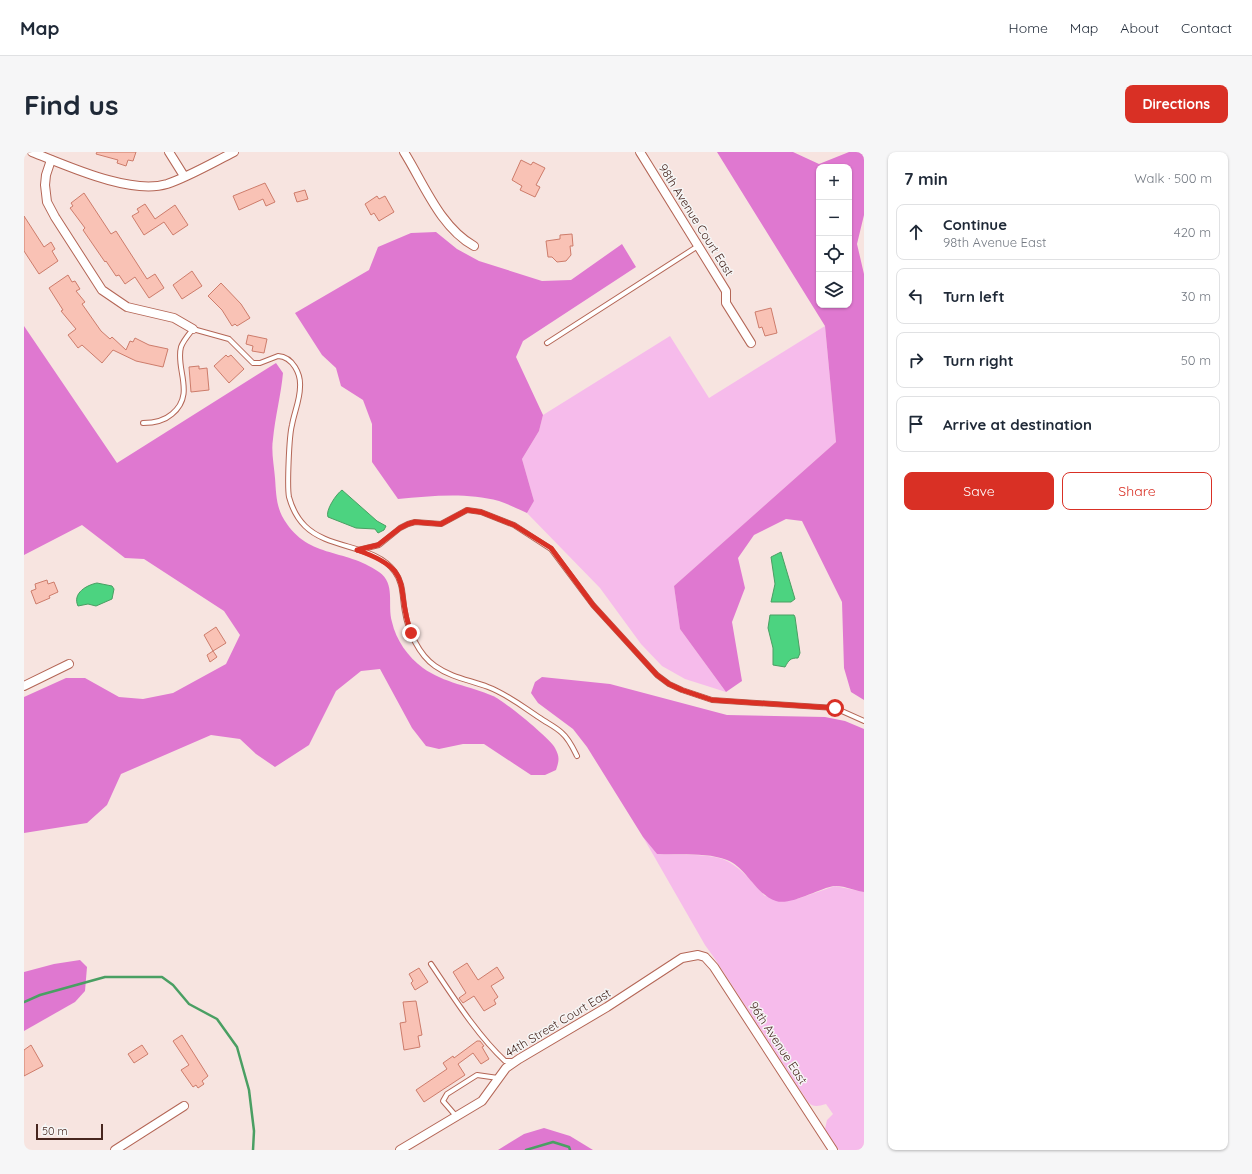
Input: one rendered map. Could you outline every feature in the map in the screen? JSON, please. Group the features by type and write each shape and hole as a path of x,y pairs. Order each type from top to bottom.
{"street":[{"path":"32,152 114,182 138,187 159,186 184,176 234,152"},
{"path":"169,152 184,176"},
{"path":"404,152 455,233 474,246"},
{"name":"98th Avenue Court East","path":"640,152 726,291 726,303 751,343"},
{"path":"51,160 46,175 45,185 47,202 54,217 102,290 127,307 174,318 193,329"},
{"path":"24,686 69,664"},
{"name":"44th Street Court East","path":"400,1150 482,1101 506,1068 607,1008 682,958 698,955"},
{"name":"96th Avenue East","path":"698,955 705,957 714,967 833,1150"},
{"path":"115,1150 184,1106"}],"lane":[{"path":"547,343 698,246"},
{"path":"143,423 155,422 166,418 180,405 184,393 180,348 193,329 229,339 253,363 260,363 278,356 286,357 294,366 299,377 300,388 291,427 289,495 290,502 297,516 312,532 379,558 396,572 402,585 405,613 411,633 421,650 434,666 453,676 487,687 515,701 562,732 572,745 577,756"},
{"path":"357,550 378,545 400,528 408,524 415,522 441,524 467,510 481,512 514,525 551,548 593,605 657,675 669,684 697,696 712,700 835,708 864,721"},
{"path":"431,964 460,1008 494,1051 505,1061 520,1059"},
{"path":"456,1116 443,1102 447,1094 477,1075 498,1078"}],"shaded area":[{"path":"717,152 793,152 819,164 849,152 864,152 864,215 857,244 864,274 864,700 851,692 844,668 842,602 802,521 786,519 754,535 738,558 745,588 732,622 742,681 726,692 680,629 674,586 836,442 825,326"},
{"path":"436,232 457,249 479,261 542,281 571,280 622,244 636,267 523,341 516,357 543,415 539,431 522,459 534,501 527,513 499,501 474,496 398,499 372,462 372,424 363,400 341,386 336,368 322,355 295,313 369,270 378,247 411,233"},
{"path":"24,326 117,463 276,363 283,373 275,422 272,453 277,502 282,516 292,530 302,540 326,551 366,564 379,572 388,582 391,615 396,635 403,648 412,659 431,673 448,681 493,696 516,712 552,743 558,754 558,764 556,770 545,775 531,775 484,744 463,744 439,749 426,746 412,728 380,669 361,671 336,691 309,745 275,767 256,754 240,739 211,735 121,774 107,805 87,823 24,833 24,697 66,678 85,678 119,697 143,699 173,693 226,664 240,635 224,611 144,559 125,558 82,525 24,555"},
{"path":"825,326 836,442 674,586 680,629 726,692 685,679 662,666 641,644 600,588 527,513 534,501 522,459 539,431 543,415 670,336 709,398"},
{"path":"342,490 377,521 386,526 384,530 378,533 375,529 356,528 328,517 327,514 332,503"},
{"path":"781,552 795,599 791,602 771,602 775,584 771,557"},
{"path":"97,583 112,586 114,589 112,599 96,606 88,604 78,606 77,597 82,590"},
{"path":"770,615 794,615 795,617 800,653 798,658 793,658 790,660 785,667 773,665 773,648 768,628"},
{"path":"542,677 610,684 727,715 825,717 845,721 864,729 864,892 841,886 834,886 797,899 782,902 776,901 762,893 740,869 727,860 719,857 693,854 657,854 643,837 587,747 573,729 538,703 531,693 535,682"},
{"path":"643,837 657,854 705,856 723,859 744,873 765,896 797,899 835,886 864,892 864,1150 839,1150 825,1129 827,1120 833,1114 826,1104 814,1106 808,1102 705,945"},
{"path":"80,960 87,967 85,991 75,1002 24,1031 24,972 54,964"},
{"path":"544,1128 570,1136 593,1150 498,1150 524,1134"}],"building":[{"path":"97,152 136,152 133,161 128,160 126,166 117,163 118,160 96,154"},
{"path":"521,160 531,165 533,162 545,168 536,185 540,187 535,197 520,190 522,186 512,180"},
{"path":"265,183 275,202 266,206 263,199 239,210 233,196"},
{"path":"305,190 308,199 297,202 294,193"},
{"path":"84,193 111,234 116,231 147,279 155,274 164,288 149,298 135,277 125,284 119,275 116,276 83,230 85,228 70,208 73,206 71,203"},
{"path":"377,196 379,199 385,196 394,212 379,221 374,213 371,215 365,204"},
{"path":"145,204 155,219 175,205 188,225 173,235 164,222 144,235 132,216 139,212 137,209"},
{"path":"24,216 44,247 51,242 55,249 52,251 58,261 39,274 24,251"},
{"path":"572,234 573,246 570,246 571,255 566,261 557,262 552,257 548,257 546,241 560,239 560,235"},
{"path":"192,271 202,286 182,299 173,285"},
{"path":"68,275 72,282 75,281 80,289 76,291 85,302 82,304 101,331 110,339 112,337 126,350 130,341 133,342 135,338 149,345 168,349 163,367 136,361 113,350 102,363 82,345 78,348 68,335 76,329 61,311 63,310 49,288"},
{"path":"221,283 241,304 250,318 237,326 235,324 232,326 222,310 208,296"},
{"path":"771,308 777,333 765,336 762,327 759,328 755,312"},
{"path":"248,335 267,339 264,353 252,351 253,346 246,344"},
{"path":"226,355 228,357 231,355 244,369 229,383 214,366"},
{"path":"199,366 199,369 207,368 209,390 191,392 189,367"},
{"path":"47,580 48,584 54,582 58,592 49,596 50,598 36,604 31,591 36,589 35,584"},
{"path":"216,627 226,643 213,651 204,635"},
{"path":"213,651 217,657 210,662 207,655"},
{"path":"467,963 478,980 497,967 504,978 491,986 498,997 494,1000 496,1004 484,1011 474,996 463,1003 459,998 466,993 453,972"},
{"path":"419,968 428,982 415,990 411,983 413,981 409,974"},
{"path":"416,1001 422,1035 418,1036 420,1047 404,1050 400,1023 406,1022 403,1002"},
{"path":"182,1035 208,1076 202,1081 204,1084 198,1088 196,1085 193,1087 181,1070 189,1065 173,1041"},
{"path":"477,1041 480,1041 484,1046 482,1047 489,1059 481,1064 473,1053 458,1064 465,1075 424,1102 416,1090 447,1069 443,1063 453,1056 454,1058"},
{"path":"31,1045 43,1066 24,1076 24,1050"},
{"path":"142,1045 148,1054 134,1063 128,1054"}],"waterway":[{"path":"24,1002 40,995 105,977 162,977 173,985 189,1004 217,1019 237,1047 249,1090 254,1131 253,1150"},
{"path":"526,1150 553,1142 569,1147 570,1150"}],"route":[{"path":"411,633 405,613 402,585 396,572 386,562 379,558 357,550 383,543 400,528 408,524 415,522 441,524 448,522 461,512 467,510 481,512 514,525 551,548 593,605 657,675 669,684 697,696 712,700 835,708"}]}
